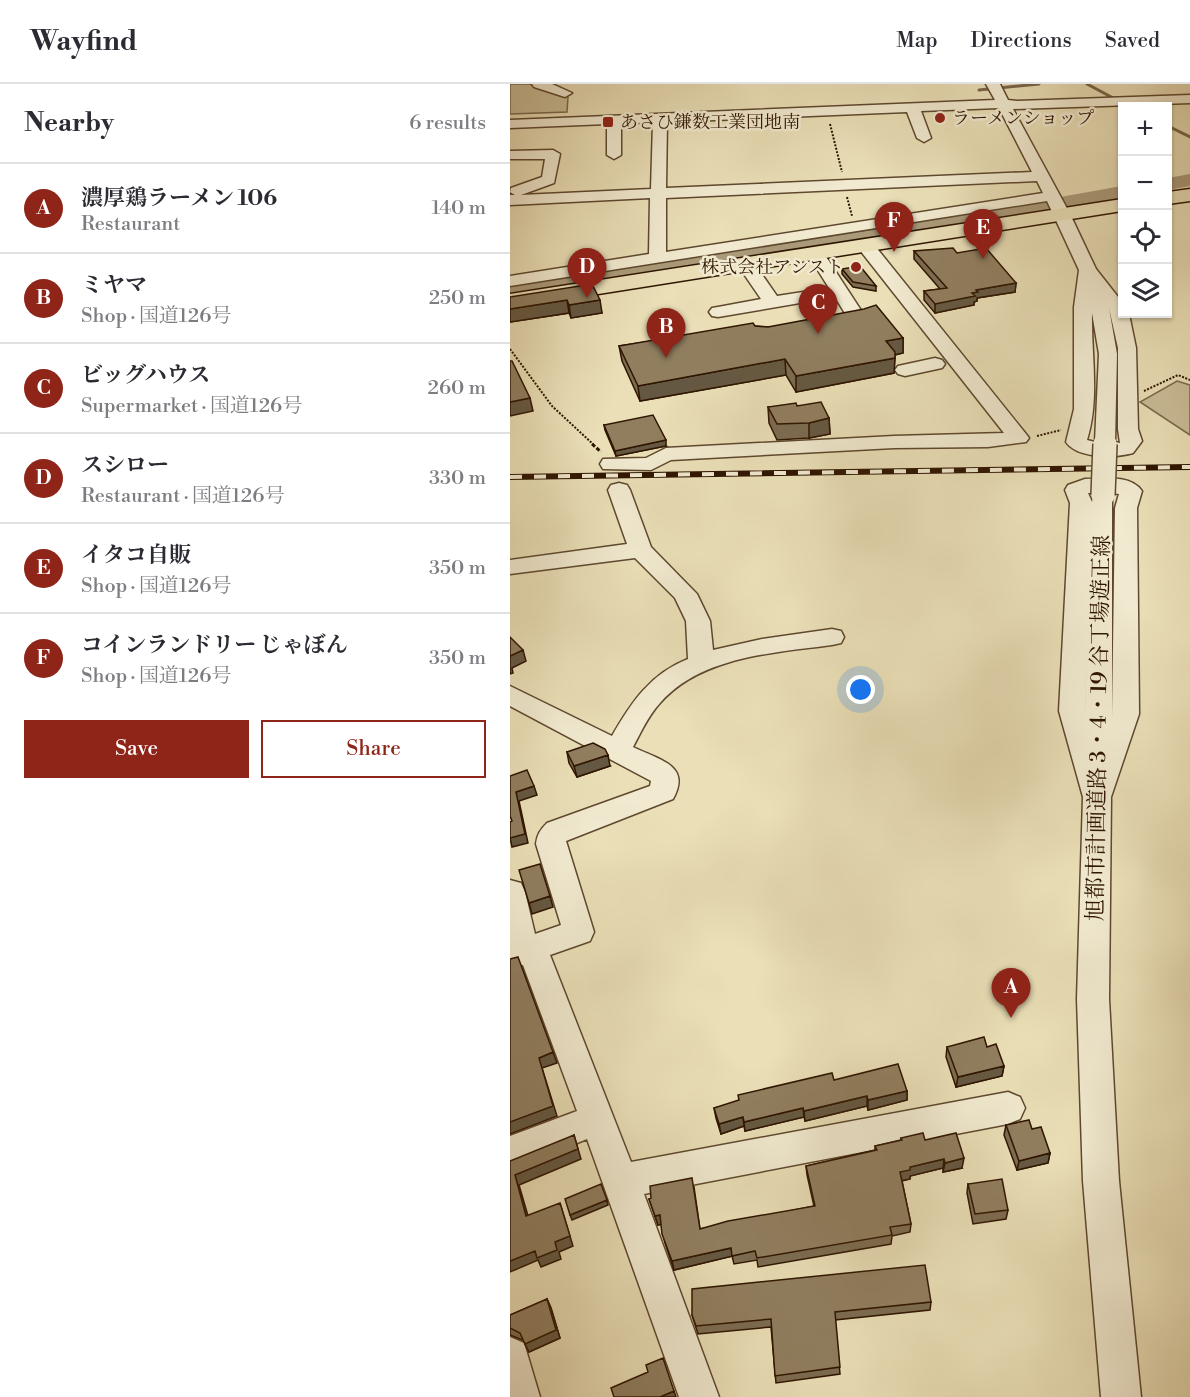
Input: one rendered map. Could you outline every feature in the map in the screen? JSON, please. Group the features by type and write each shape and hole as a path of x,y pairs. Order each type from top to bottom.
{"highway":[{"path":"1172,197 1190,195"},
{"path":"510,301 696,275 746,264 865,245 1056,204 1118,205"}],"street":[{"path":"539,84 565,93"},
{"name":"旭都市計画道路 3・4・19 谷丁場遊正線","path":"993,84 1088,270 1100,308 1108,354 1103,495 1094,1022 1101,1181 1121,1397"},
{"path":"510,124 912,107 1190,99"},
{"path":"912,107 924,138"},
{"path":"709,116 711,135"},
{"path":"657,258 660,118"},
{"path":"614,120 614,155"},
{"path":"510,155 553,153 549,180 510,193"},
{"path":"510,200 1042,176"},
{"path":"510,281 855,227 1056,204"},
{"path":"611,464 651,464 666,454 1019,438 865,245"},
{"path":"815,253 857,318 815,326"},
{"path":"746,264 772,302"},
{"path":"1088,270 1119,309 1127,348 1127,418 1132,441 1126,449 1087,448 1076,442 1084,421 1086,355 1083,309 1088,270"},
{"path":"718,312 840,291"},
{"path":"912,335 933,331"},
{"path":"905,370 935,364"},
{"path":"1085,486 1121,486 1131,491 1126,508 1126,714 1097,797 1072,711 1081,503 1076,490 1085,486"},
{"path":"619,490 640,550 685,594 698,621 701,663"},
{"path":"510,567 640,550"},
{"path":"617,751 653,694 676,676 701,663 733,654 832,637"},
{"path":"510,695 666,776 663,792 557,831 552,837 551,844 579,932 522,952"},
{"path":"510,892 522,952 597,1119 699,1397"},
{"path":"621,1181 1008,1108"},
{"path":"510,1152 597,1119"},
{"path":"510,1357 520,1397"}],"path":[{"path":"830,123 855,227"},
{"path":"510,349 552,406 586,436 611,464"}],"shaded area":[{"path":"510,84 529,84 568,97 567,112 510,114"},
{"path":"1177,381 1190,385 1190,435 1140,402"}],"building":[{"path":"953,248 957,253 986,248 1016,283 976,290 978,292 972,293 975,296 935,304 924,291 947,288 914,251"},
{"path":"860,266 876,286 853,282 842,269"},
{"path":"592,284 600,300 569,305 567,300 510,309 510,297"},
{"path":"876,305 903,338 886,341 895,352 895,358 796,376 785,359 638,386 619,346 753,323 755,326 768,327"},
{"path":"510,361 512,361 530,398 510,402"},
{"path":"821,402 829,418 809,423 777,424 768,407 796,403 797,406"},
{"path":"653,415 666,440 615,451 604,425"},
{"path":"510,637 523,650 510,656"},
{"path":"593,743 605,749 608,755 574,766 567,752"},
{"path":"527,770 534,786 516,792 525,834 510,838 510,822 512,821 510,776"},
{"path":"540,864 550,896 529,903 519,870"},
{"path":"518,957 553,1052 539,1058 553,1106 510,1122 510,959"},
{"path":"984,1037 987,1047 996,1044 1004,1066 958,1077 947,1047"},
{"path":"898,1064 907,1091 868,1100 867,1096 804,1111 803,1108 744,1122 743,1117 719,1124 714,1108 739,1100 738,1095 832,1073 834,1080"},
{"path":"1029,1120 1032,1129 1041,1127 1050,1153 1019,1161 1006,1125"},
{"path":"923,1133 925,1140 956,1133 964,1158 945,1163 944,1159 910,1167 910,1170 900,1172 911,1224 890,1227 892,1235 757,1258 755,1251 732,1256 731,1248 672,1261 662,1234 660,1215 655,1216 649,1199 651,1198 650,1186 692,1178 700,1229 728,1221 815,1206 806,1166 877,1150 875,1146"},
{"path":"574,1135 578,1149 515,1175 526,1216 560,1203 570,1236 555,1242 557,1250 537,1258 535,1251 510,1261 510,1161"},
{"path":"1002,1179 1008,1210 975,1214 968,1184"},
{"path":"601,1184 607,1200 570,1215 565,1199"},
{"path":"925,1265 931,1302 835,1312 840,1367 775,1376 771,1319 696,1326 692,1315 692,1289"},
{"path":"547,1299 556,1330 525,1344 520,1333 510,1328 510,1315"},
{"path":"663,1358 674,1391 660,1397 614,1397 611,1388 648,1372 646,1365"}],"waterway":[{"path":"979,90 1039,84"},
{"path":"1087,84 1121,102"},
{"path":"1172,128 1190,137"},
{"path":"1172,183 1190,180"},
{"path":"510,287 1032,208 1118,193"}],"railway":[{"path":"510,477 1190,467"}],"place":[{"name":"ラーメンショップ","path":"940,118"},
{"name":"あさひ鎌数工業団地南","path":"608,122"},
{"name":"コインランドリー じゃぼん","path":"894,252"},
{"name":"イタコ自販","path":"983,259"},
{"name":"株式会社アシスト","path":"856,267"},
{"name":"スシロー","path":"587,298"},
{"name":"ビッグハウス","path":"818,334"},
{"name":"ミヤマ","path":"666,358"},
{"name":"濃厚鶏ラーメン 106","path":"1011,1018"}]}
